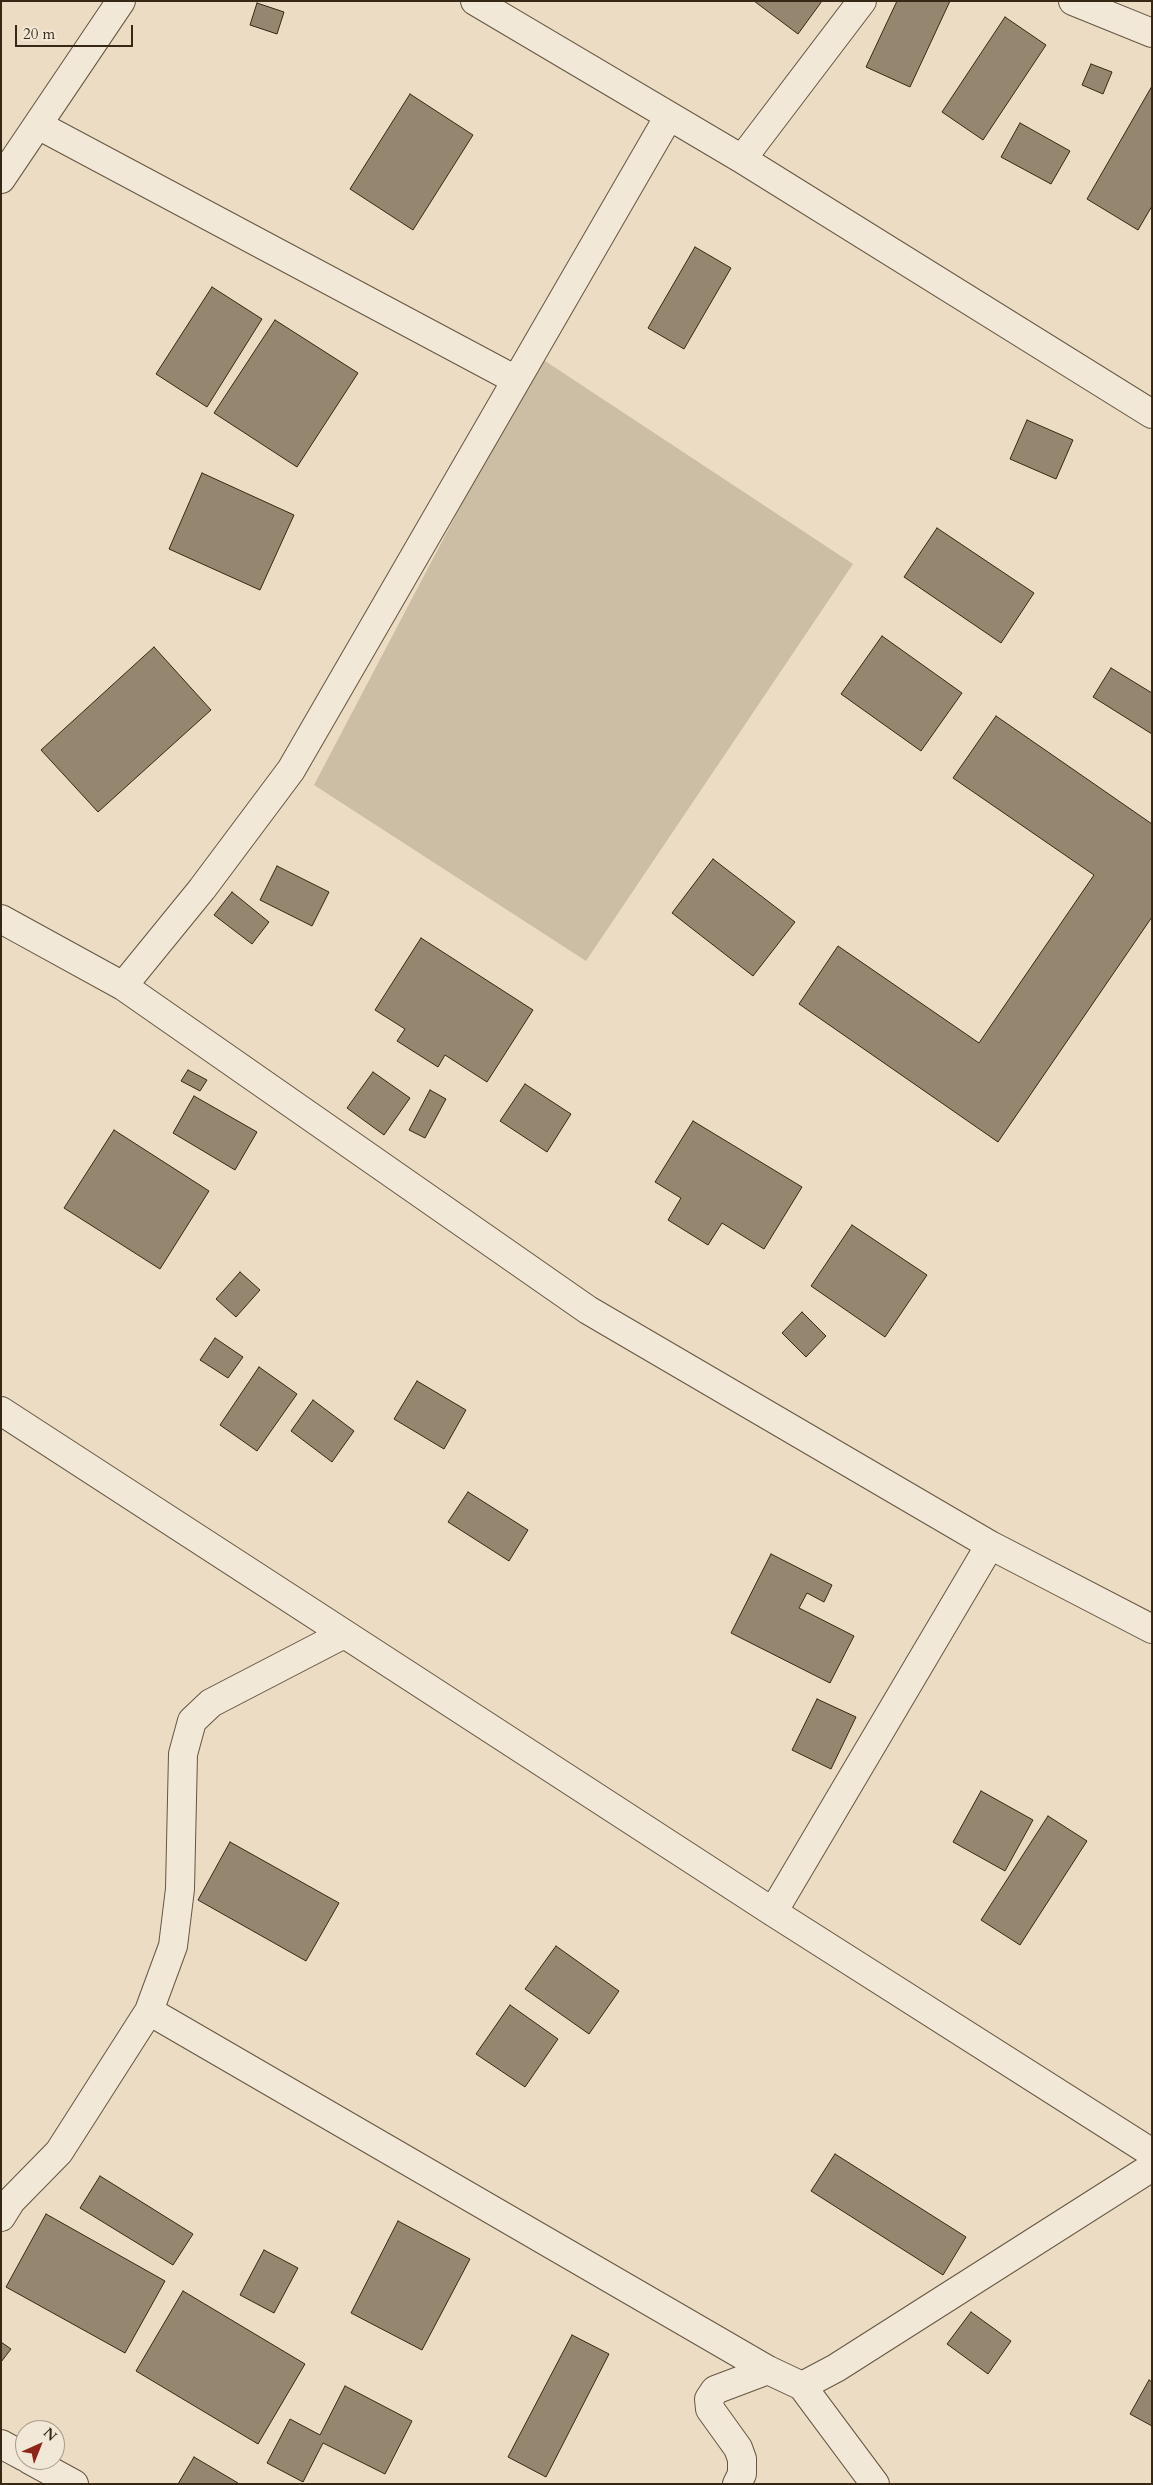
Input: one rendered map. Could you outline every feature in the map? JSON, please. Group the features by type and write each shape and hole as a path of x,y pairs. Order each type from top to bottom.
{"street":[{"path":"1,179 121,1"},
{"path":"475,1 742,159 1152,414"},
{"path":"742,159 862,1"},
{"path":"1074,1 1152,33"},
{"path":"123,986 202,889 291,770 669,116"},
{"path":"38,125 516,380"},
{"path":"1,919 123,986 588,1310 990,1545 1152,1629"},
{"path":"1,1412 773,1912 1152,2153"},
{"path":"773,1912 990,1545"},
{"path":"1,2217 11,2201 59,2152 149,2011 173,1946 180,1889 183,1754 192,1721 211,1704 344,1634"},
{"path":"149,2011 768,2370 802,2386 875,2484"},
{"path":"802,2386 836,2368 1152,2167"},
{"path":"737,2484 742,2474 742,2459 738,2448 710,2409 709,2399 715,2390 768,2370"},
{"path":"1,2444 15,2452"},
{"path":"48,2470 74,2484"}],"shaded area":[{"path":"539,357 853,564 586,961 314,785"}],"building":[{"path":"754,1 822,1 798,34"},
{"path":"897,1 950,1 910,87 866,67"},
{"path":"257,3 284,12 277,34 250,25"},
{"path":"1005,17 1046,45 983,140 942,112"},
{"path":"1091,64 1112,72 1103,94 1082,85"},
{"path":"1152,86 1152,206 1138,230 1087,199"},
{"path":"410,94 473,135 413,230 350,189"},
{"path":"1020,123 1070,151 1051,184 1001,157"},
{"path":"695,247 731,268 684,349 648,328"},
{"path":"212,287 262,319 207,407 156,374"},
{"path":"275,320 358,373 297,467 214,413"},
{"path":"1027,420 1073,440 1056,479 1010,459"},
{"path":"202,473 294,515 260,590 169,549"},
{"path":"937,528 1034,593 1001,643 904,577"},
{"path":"882,636 962,693 921,751 841,694"},
{"path":"154,647 211,710 98,812 41,750"},
{"path":"1111,668 1152,693 1152,734 1093,697"},
{"path":"996,716 1152,824 1152,917 998,1142 799,1004 838,946 979,1043 1094,875 953,778"},
{"path":"713,859 795,922 753,976 672,913"},
{"path":"277,866 329,892 312,926 260,900"},
{"path":"232,892 269,922 252,944 214,915"},
{"path":"421,938 533,1010 487,1082 445,1055 438,1067 397,1041 405,1029 375,1010"},
{"path":"188,1070 207,1080 200,1091 181,1081"},
{"path":"373,1072 410,1098 384,1135 347,1108"},
{"path":"525,1084 571,1114 547,1152 500,1121"},
{"path":"430,1090 446,1099 425,1138 409,1130"},
{"path":"194,1096 257,1132 235,1170 173,1133"},
{"path":"693,1121 802,1187 764,1249 722,1223 708,1245 668,1220 681,1198 655,1182"},
{"path":"114,1130 209,1191 160,1269 64,1208"},
{"path":"852,1225 927,1275 885,1337 811,1286"},
{"path":"240,1272 260,1290 236,1317 216,1299"},
{"path":"802,1312 826,1336 806,1357 782,1333"},
{"path":"215,1338 243,1357 228,1378 200,1360"},
{"path":"259,1367 297,1394 257,1451 220,1425"},
{"path":"417,1381 466,1410 444,1449 394,1419"},
{"path":"313,1400 354,1431 332,1462 291,1431"},
{"path":"468,1492 528,1530 509,1561 448,1522"},
{"path":"771,1554 832,1585 824,1602 807,1593 799,1608 854,1636 830,1683 731,1633"},
{"path":"817,1699 856,1717 831,1769 792,1750"},
{"path":"981,1791 1033,1820 1005,1871 953,1842"},
{"path":"1048,1816 1087,1841 1020,1945 981,1920"},
{"path":"230,1842 339,1903 306,1961 198,1900"},
{"path":"556,1946 619,1991 589,2034 525,1989"},
{"path":"510,2005 558,2039 525,2087 476,2054"},
{"path":"835,2154 966,2237 943,2275 811,2191"},
{"path":"100,2176 193,2234 173,2265 80,2208"},
{"path":"46,2214 165,2281 125,2353 6,2287"},
{"path":"398,2221 470,2259 422,2350 351,2313"},
{"path":"264,2250 298,2268 274,2313 240,2295"},
{"path":"183,2291 305,2364 258,2444 136,2371"},
{"path":"971,2312 1011,2341 988,2374 947,2344"},
{"path":"572,2335 609,2354 546,2477 508,2457"},
{"path":"1,2342 11,2349 1,2362"},
{"path":"1149,2380 1152,2382 1152,2426 1130,2414"},
{"path":"345,2386 412,2421 385,2474 323,2443 303,2482 267,2463 290,2419 320,2435"},
{"path":"194,2457 238,2483 178,2484"}]}
